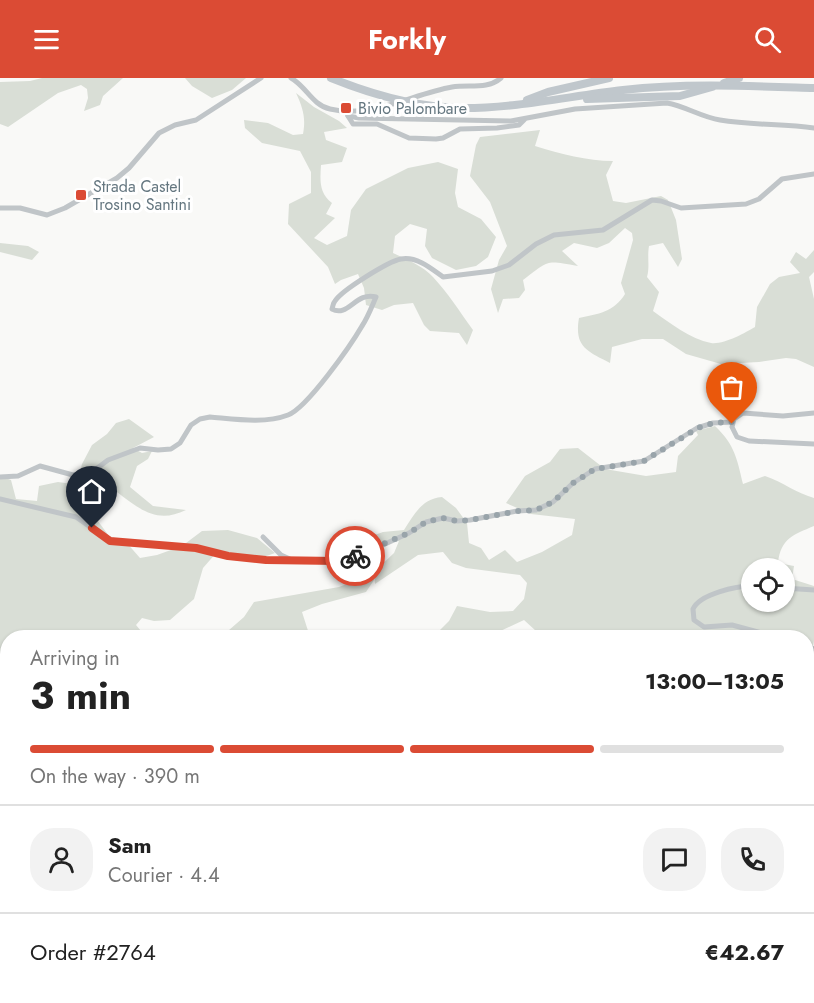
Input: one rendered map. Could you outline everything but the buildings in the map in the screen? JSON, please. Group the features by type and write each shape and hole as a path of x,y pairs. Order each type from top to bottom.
{"highway":[{"path":"331,78 392,99 444,107 480,108 660,87 725,85 814,88"},
{"path":"514,105 548,92 609,78"},
{"path":"547,101 658,97 700,92 739,78"}],"street":[{"path":"0,208 20,208 47,215 65,208 117,178 129,168 159,133 175,125 196,120 261,78"},
{"path":"291,78 297,81 318,104 358,118 428,121 524,120 575,109 667,103 717,119 767,126 814,128"},
{"path":"348,113 376,108 451,87 486,86 494,84 501,78"},
{"path":"348,113 353,124 376,124 409,138 443,138 460,129 519,126 524,120"},
{"path":"0,477 18,476 40,466 73,475 92,472 108,460 140,448 171,449 180,443 191,425 200,419 210,417 270,419 290,414 315,392 344,353 364,324 376,297 371,295 358,299 344,311 337,312 332,309 334,302 345,290 402,258 427,265 443,278 492,271 509,265 536,244 555,235 603,230 652,200 681,208 747,204 759,199 782,179 814,174"},
{"path":"814,413 783,416 743,413 736,416 732,422 735,435 749,441 814,444"},
{"path":"0,499 76,517 110,541 196,548 228,556 295,561 337,561 362,555 409,533 426,522 443,518 457,521 470,520 536,510 553,502 573,483 595,469 644,461 698,428 713,423 732,422"},
{"path":"263,537 281,555 295,561"},
{"path":"741,587 700,600 693,609 694,620 704,627 732,625 751,630"},
{"path":"795,589 814,591"}],"shaded area":[{"path":"42,78 123,78 103,96 100,105 84,111 88,98 87,89 81,85 58,93 8,127 0,124 0,82 30,81"},
{"path":"185,78 246,78 232,90 212,98 192,86"},
{"path":"296,93 347,128 324,132 326,140 347,148 342,162 321,165 323,191 332,203 326,214 335,218 314,238 327,245 347,236 351,210 366,189 408,168 438,162 458,169 455,193 458,207 481,219 496,237 488,257 476,266 456,270 432,258 425,246 427,229 410,224 395,236 393,253 424,269 444,290 473,330 467,345 459,333 430,331 424,325 413,303 394,305 382,310 366,305 364,288 358,274 335,284 328,267 288,224 289,204 311,193 311,172 300,151 262,143 245,128 244,120 268,123 293,135 303,134 303,113"},
{"path":"540,130 535,146 594,160 613,161 606,175 613,201 626,203 661,196 668,200 676,220 682,259 678,267 663,243 649,246 647,277 659,292 653,311 695,338 711,343 722,342 755,327 757,307 770,284 779,277 800,273 790,262 796,252 806,259 814,250 814,272 809,277 814,299 814,367 796,359 786,358 721,364 686,354 663,339 642,339 612,347 610,363 589,351 578,336 579,318 611,308 625,294 621,283 633,240 632,233 625,228 609,243 597,248 574,243 562,251 578,266 559,263 543,265 523,280 525,290 519,298 503,299 498,313 491,289 499,260 507,246 490,202 470,176 476,145 480,137"},
{"path":"0,243 28,246 39,252 32,260 0,252"},
{"path":"129,419 154,437 133,448 142,453 152,451 148,459 137,466 130,487 153,506 186,510 171,515 146,512 103,483 91,478 81,498 109,536 126,542 140,558 182,546 202,531 228,530 257,538 275,553 261,558 217,552 203,568 194,599 170,620 154,621 142,618 136,625 140,630 0,630 0,476 11,480 16,499 37,501 39,486 58,482 72,484 78,480 82,464 92,445 107,434 116,423"},
{"path":"715,426 734,453 743,484 765,476 814,498 814,526 789,539 782,548 779,558 741,558 741,612 795,612 795,580 814,586 814,630 535,630 524,620 502,630 440,630 449,621 457,606 490,612 513,611 524,599 527,583 520,575 466,568 452,563 443,552 418,555 375,584 374,572 394,553 399,541 345,554 344,546 383,532 404,530 424,504 442,497 456,508 467,523 469,543 481,548 489,560 505,550 517,562 542,552 572,535 575,519 531,514 506,503 525,476 550,462 560,449 578,448 605,469 646,476 676,472 678,456 698,435 696,431"},
{"path":"373,574 374,580 366,592 302,612 308,630 229,630 244,617 254,602 339,587"}],"way so far":[{"path":"355,556 384,545 426,522 443,518 457,521 470,520 536,510 553,502 573,483 595,469 644,461 698,428 726,421 732,424"}],"place":[{"name":"Bivio Palombare","path":"346,108"},
{"name":"Strada Castel Trosino Santini","path":"81,195"}],"route":[{"path":"92,528 110,541 196,548 228,556 314,562 337,561 355,556"}]}
